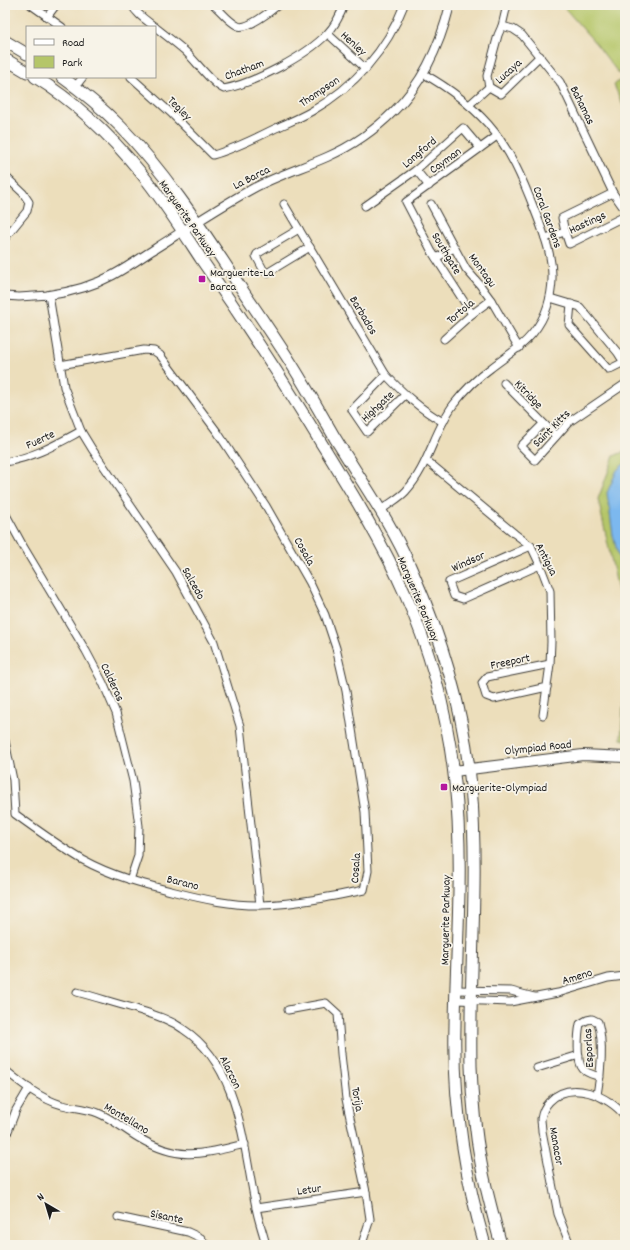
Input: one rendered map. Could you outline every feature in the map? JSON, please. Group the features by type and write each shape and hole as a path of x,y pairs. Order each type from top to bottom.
{"main road":[{"path":"5,41 26,53"},
{"path":"5,59 26,71"},
{"name":"Marguerite Parkway","path":"37,78 64,96 109,137 141,173 280,376 373,528 406,595 428,654 439,690 452,752 458,821 459,866 455,1026 457,1100 468,1179 485,1245"},
{"name":"Marguerite Parkway","path":"63,78 122,128 197,222 288,359 380,510 412,570 431,616 447,663 458,704 469,769 474,838 471,1068 480,1160 501,1245"},
{"name":"Olympiad Road","path":"454,771 583,755 625,757"}],"street":[{"path":"30,5 60,26"},
{"path":"47,17 56,5"},
{"name":"Chatham","path":"132,5 134,10 154,26"},
{"path":"214,5 234,24 241,27 250,24 278,5"},
{"path":"328,34 344,5"},
{"name":"Thompson","path":"213,155 228,151 313,111 343,90 366,69 380,52 398,21 404,5"},
{"name":"La Barca","path":"5,296 20,297 49,295 81,288 113,275 182,231 268,181 328,157 354,143 372,131 395,110 424,74 436,49 450,5"},
{"path":"469,106 489,87 486,76 507,5"},
{"name":"Bahamas","path":"502,26 513,29 522,35 560,82 613,192 625,210"},
{"name":"Chatham","path":"156,28 184,51 217,84 224,88 255,78 283,66 328,34"},
{"name":"Henley","path":"328,34 366,69"},
{"name":"Lucaya","path":"489,87 501,94 540,56"},
{"name":"Coral Gardens","path":"380,510 406,492 426,460 443,422 453,405 474,382 490,368 520,348 531,337 545,314 550,298 552,282 550,257 545,238 519,172 497,136 488,124 469,106 438,82 424,74"},
{"path":"75,87 82,78"},
{"name":"Tegley","path":"132,78 172,114 213,155"},
{"name":"Longford","path":"365,206 416,170 463,128 480,148"},
{"name":"Cayman","path":"406,202 497,136"},
{"path":"416,170 429,186"},
{"path":"5,176 23,193 29,202 28,211 5,238"},
{"name":"Hastings","path":"613,192 562,218 565,232 570,244 625,216"},
{"name":"Southgate","path":"406,202 436,258 472,314"},
{"name":"Barbados","path":"284,204 386,375 405,395 425,412 443,422"},
{"name":"Montagu","path":"431,204 466,270 491,300 520,348"},
{"path":"300,230 257,254 256,256 264,271 267,273 310,247"},
{"name":"Hastings","path":"545,238 565,232"},
{"path":"436,258 454,248"},
{"name":"Salcedo","path":"49,295 64,387 81,431 176,572 214,642 240,726 260,905"},
{"path":"550,298 571,304 580,307 618,353 624,363 608,369 569,325 571,304"},
{"name":"Tortola","path":"444,339 472,314 491,300"},
{"name":"Cosala","path":"60,364 144,350 154,351 160,355 218,434 270,513 310,583 325,615 336,648 346,691 365,812 368,871 364,890"},
{"name":"Highgate","path":"386,375 352,410 367,432 405,395"},
{"name":"Kitridge","path":"504,383 556,436"},
{"name":"Saint Kitts","path":"543,424 521,446 535,460 569,422 625,384"},
{"name":"Fuerte","path":"5,462 23,459 36,454 81,431"},
{"name":"Antigua","path":"426,460 531,546 540,565 550,591 550,664 543,715"},
{"name":"Calderas","path":"5,513 86,651 103,683 116,713 133,781 139,826 138,856 130,880"},
{"name":"Windsor","path":"531,546 449,582 454,596 463,599 540,565"},
{"name":"Freeport","path":"547,687 494,699 486,696 482,683 487,677 550,664"},
{"name":"Barano","path":"5,741 14,780 15,814 83,860 130,880 216,901 260,905 328,898 364,890"},
{"name":"Ameno","path":"456,995 510,1002 536,998 608,978 625,976"},
{"path":"510,991 510,1002"},
{"name":"Ameno","path":"472,996 510,991 536,998"},
{"name":"Alarcon","path":"77,992 163,1018 184,1029 204,1045 218,1064 228,1085 245,1144 256,1208 266,1245"},
{"name":"Torija","path":"288,1010 326,1003 338,1014 339,1040 346,1099 366,1192 370,1219 363,1241"},
{"name":"Esporlas","path":"597,1095 600,1077 601,1030 598,1022 592,1019 580,1024 578,1031 579,1062 582,1069 600,1077"},
{"name":"Esporlas","path":"537,1068 579,1055"},
{"name":"Montellano","path":"5,1070 43,1097 62,1104 98,1112 112,1119 155,1147 172,1153 191,1155 245,1144"},
{"path":"5,1139 16,1110 29,1088"},
{"name":"Manacor","path":"570,1245 558,1214 542,1131 541,1117 545,1106 559,1093 584,1091 597,1095"},
{"path":"597,1095 618,1108 625,1116"},
{"name":"Letur","path":"256,1208 366,1192"},
{"name":"Sisante","path":"118,1217 188,1232 201,1238 206,1245"}],"green space":[{"path":"562,5 625,5 625,70 619,74 597,45"},
{"path":"625,76 625,110 614,85"},
{"path":"625,451 625,622 598,499 614,456"},
{"path":"625,676 625,740 621,739"}],"water":[{"path":"625,463 625,584 613,535 607,493 617,470"}],"place":[{"name":"Marguerite-La Barca","path":"202,279"},
{"name":"Marguerite-Olympiad","path":"444,787"}]}
